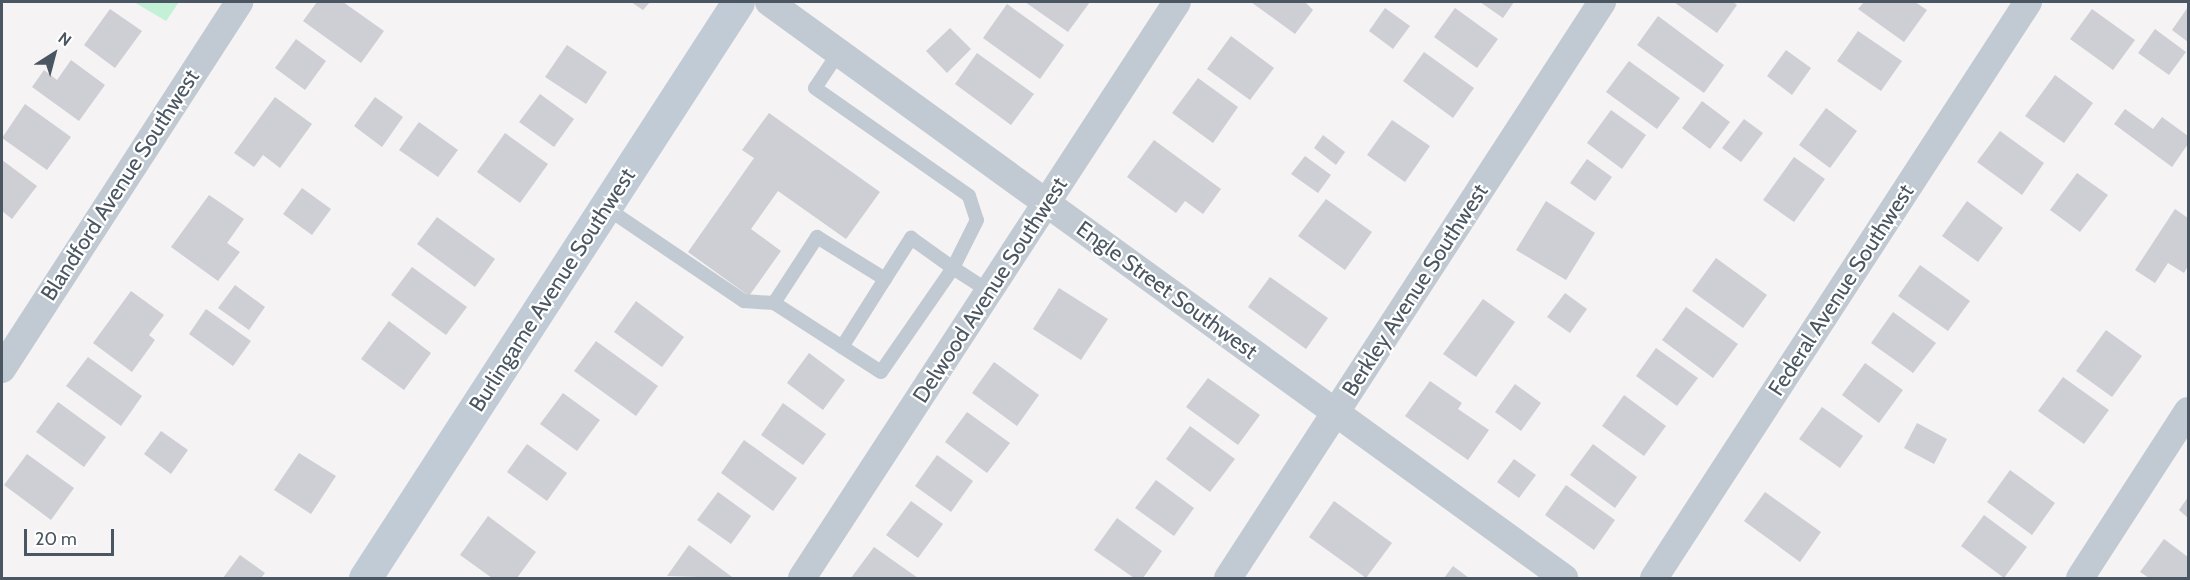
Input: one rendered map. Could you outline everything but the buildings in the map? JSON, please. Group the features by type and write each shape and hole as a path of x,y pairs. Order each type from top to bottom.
{"street":[{"name":"Blandford Avenue Southwest","path":"2,369 239,2"},
{"name":"Burlingame Avenue Southwest","path":"365,579 738,2"},
{"name":"Engle Street Southwest","path":"769,2 1564,579"},
{"name":"Delwood Avenue Southwest","path":"802,579 987,290 1047,203 1177,2"},
{"name":"Berkley Avenue Southwest","path":"1228,579 1602,2"},
{"name":"Federal Avenue Southwest","path":"1654,579 2028,2"},
{"path":"2080,579 2188,411"}],"lane":[{"path":"605,207 744,301 774,303 881,372 953,268 977,220 969,196 815,88 839,52"},
{"path":"774,303 817,237 885,279"},
{"path":"842,347 911,238 987,290"}],"green space":[{"path":"134,2 179,2 166,21"}]}
